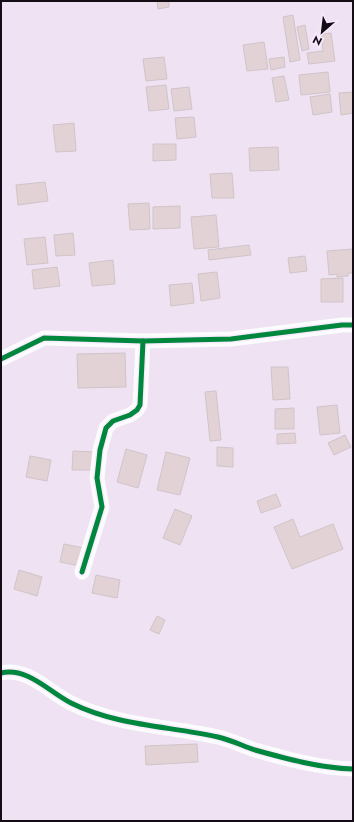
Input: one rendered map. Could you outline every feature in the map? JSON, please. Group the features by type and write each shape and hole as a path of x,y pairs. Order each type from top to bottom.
{"street":[{"path":"1,358 44,338 143,341 231,339 327,326 353,325"},
{"path":"82,572 102,507 97,478 100,450 106,428 113,421 130,416 140,405 142,398 143,341"},
{"path":"1,673 11,672 29,676 71,703 117,720 218,738 255,750 334,768 353,769"}],"building":[{"path":"157,1 169,1 169,7 158,9"},
{"path":"293,15 300,60 290,62 283,17"},
{"path":"305,25 309,49 302,51 297,27"},
{"path":"331,33 335,61 309,64 307,53 323,51 321,34"},
{"path":"264,42 268,69 247,71 243,45"},
{"path":"164,57 167,79 146,81 143,59"},
{"path":"284,57 285,67 271,70 269,59"},
{"path":"328,72 330,92 301,95 299,75"},
{"path":"284,76 289,100 276,102 272,78"},
{"path":"166,85 169,109 149,111 146,87"},
{"path":"189,87 192,109 174,111 171,89"},
{"path":"353,92 353,113 341,115 339,93"},
{"path":"330,94 332,112 313,115 310,97"},
{"path":"194,117 196,137 177,139 175,118"},
{"path":"74,123 76,151 56,152 53,125"},
{"path":"153,144 176,144 176,160 153,161"},
{"path":"278,147 279,170 250,171 249,148"},
{"path":"232,173 234,198 212,198 210,174"},
{"path":"45,182 48,201 18,205 16,185"},
{"path":"149,203 150,229 130,230 128,204"},
{"path":"180,206 180,228 153,229 153,207"},
{"path":"216,215 219,247 194,249 191,217"},
{"path":"73,233 75,255 56,256 54,235"},
{"path":"45,237 48,263 27,265 24,239"},
{"path":"249,245 251,255 209,260 208,250"},
{"path":"353,249 353,273 348,273 348,276 337,277 337,274 329,275 327,251"},
{"path":"305,256 307,271 290,273 288,258"},
{"path":"113,260 115,284 92,286 89,263"},
{"path":"57,267 60,286 34,289 32,270"},
{"path":"217,272 220,298 201,301 198,274"},
{"path":"343,278 343,302 321,302 321,279"},
{"path":"192,283 194,303 171,306 169,285"},
{"path":"125,353 126,387 78,388 77,354"},
{"path":"271,367 288,367 290,399 273,400"},
{"path":"216,391 221,440 210,441 205,392"},
{"path":"337,405 340,433 320,435 317,407"},
{"path":"294,408 294,429 275,429 275,409"},
{"path":"295,433 296,443 277,444 277,434"},
{"path":"345,435 351,447 334,455 328,443"},
{"path":"217,447 233,448 233,467 217,466"},
{"path":"126,449 147,455 138,488 117,482"},
{"path":"73,451 95,452 95,470 72,470"},
{"path":"166,452 190,458 180,495 157,490"},
{"path":"30,456 51,460 47,481 26,477"},
{"path":"276,494 281,506 261,513 257,501"},
{"path":"175,509 192,516 180,545 163,538"},
{"path":"293,519 300,537 333,524 343,549 292,569 274,527"},
{"path":"64,544 84,548 80,566 60,562"},
{"path":"19,570 42,577 37,596 14,589"},
{"path":"96,575 120,580 117,598 92,593"},
{"path":"157,616 165,620 159,634 150,630"},
{"path":"197,744 198,762 146,765 145,746"}],"cycle path":[{"path":"1,359 44,338 143,341 231,339 342,325 353,325"},
{"path":"82,572 102,507 97,478 100,450 106,428 113,421 130,415 137,410 140,405 143,341"},
{"path":"1,673 11,672 29,677 71,703 89,711 106,716 125,721 218,737 279,757 328,767 353,769"}]}
